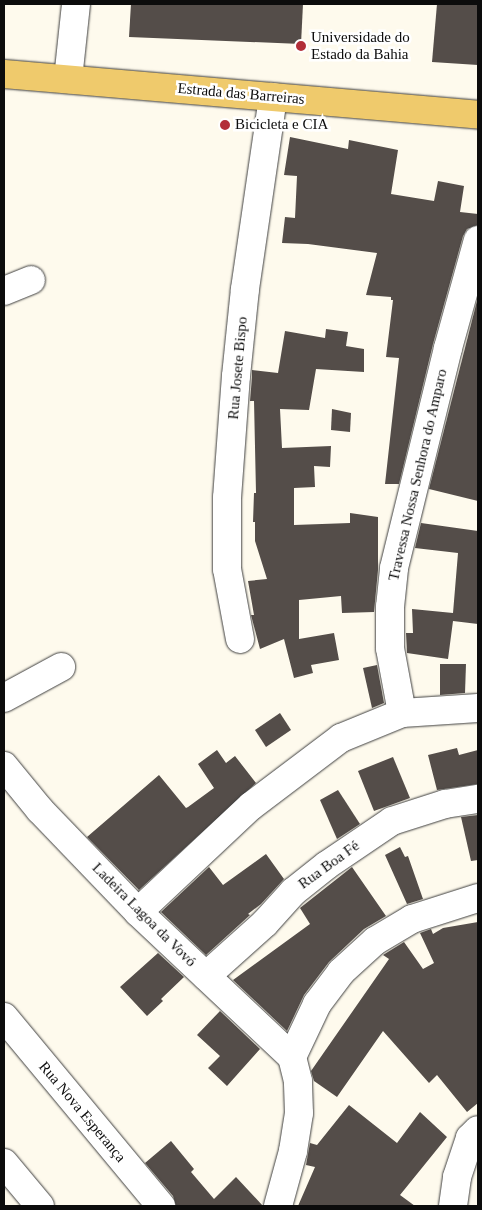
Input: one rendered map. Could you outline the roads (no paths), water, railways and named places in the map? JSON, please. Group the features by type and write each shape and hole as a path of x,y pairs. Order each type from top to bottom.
{"main road":[{"name":"Estrada das Barreiras","path":"4,74 478,115"}],"street":[{"path":"68,79 76,4"},
{"name":"Rua Josete Bispo","path":"240,639 227,570 227,498 244,299 273,97"},
{"name":"Travessa Nossa Senhora do Amparo","path":"402,713 390,648 390,607 394,568 448,348 478,240"},
{"path":"4,291 31,280"},
{"path":"4,698 61,667"},
{"path":"138,912 251,806 341,738 402,713 478,708"},
{"name":"Ladeira Lagoa da Vovó","path":"4,766 40,810 138,912 292,1057"},
{"name":"Rua Boa Fé","path":"206,976 264,924 293,892 327,864 392,821 445,804 478,799"},
{"path":"278,1206 293,1151 299,1113 298,1081 292,1057 318,1004 341,972 376,941 412,919 478,898"},
{"name":"Rua Nova Esperança","path":"4,1017 161,1206"},
{"path":"453,1206 462,1161 470,1138 478,1130"},
{"path":"4,1163 40,1206"}],"place":[{"name":"Universidade do Estado da Bahia","path":"301,46"},
{"name":"Bicicleta e CIA","path":"225,125"}]}
